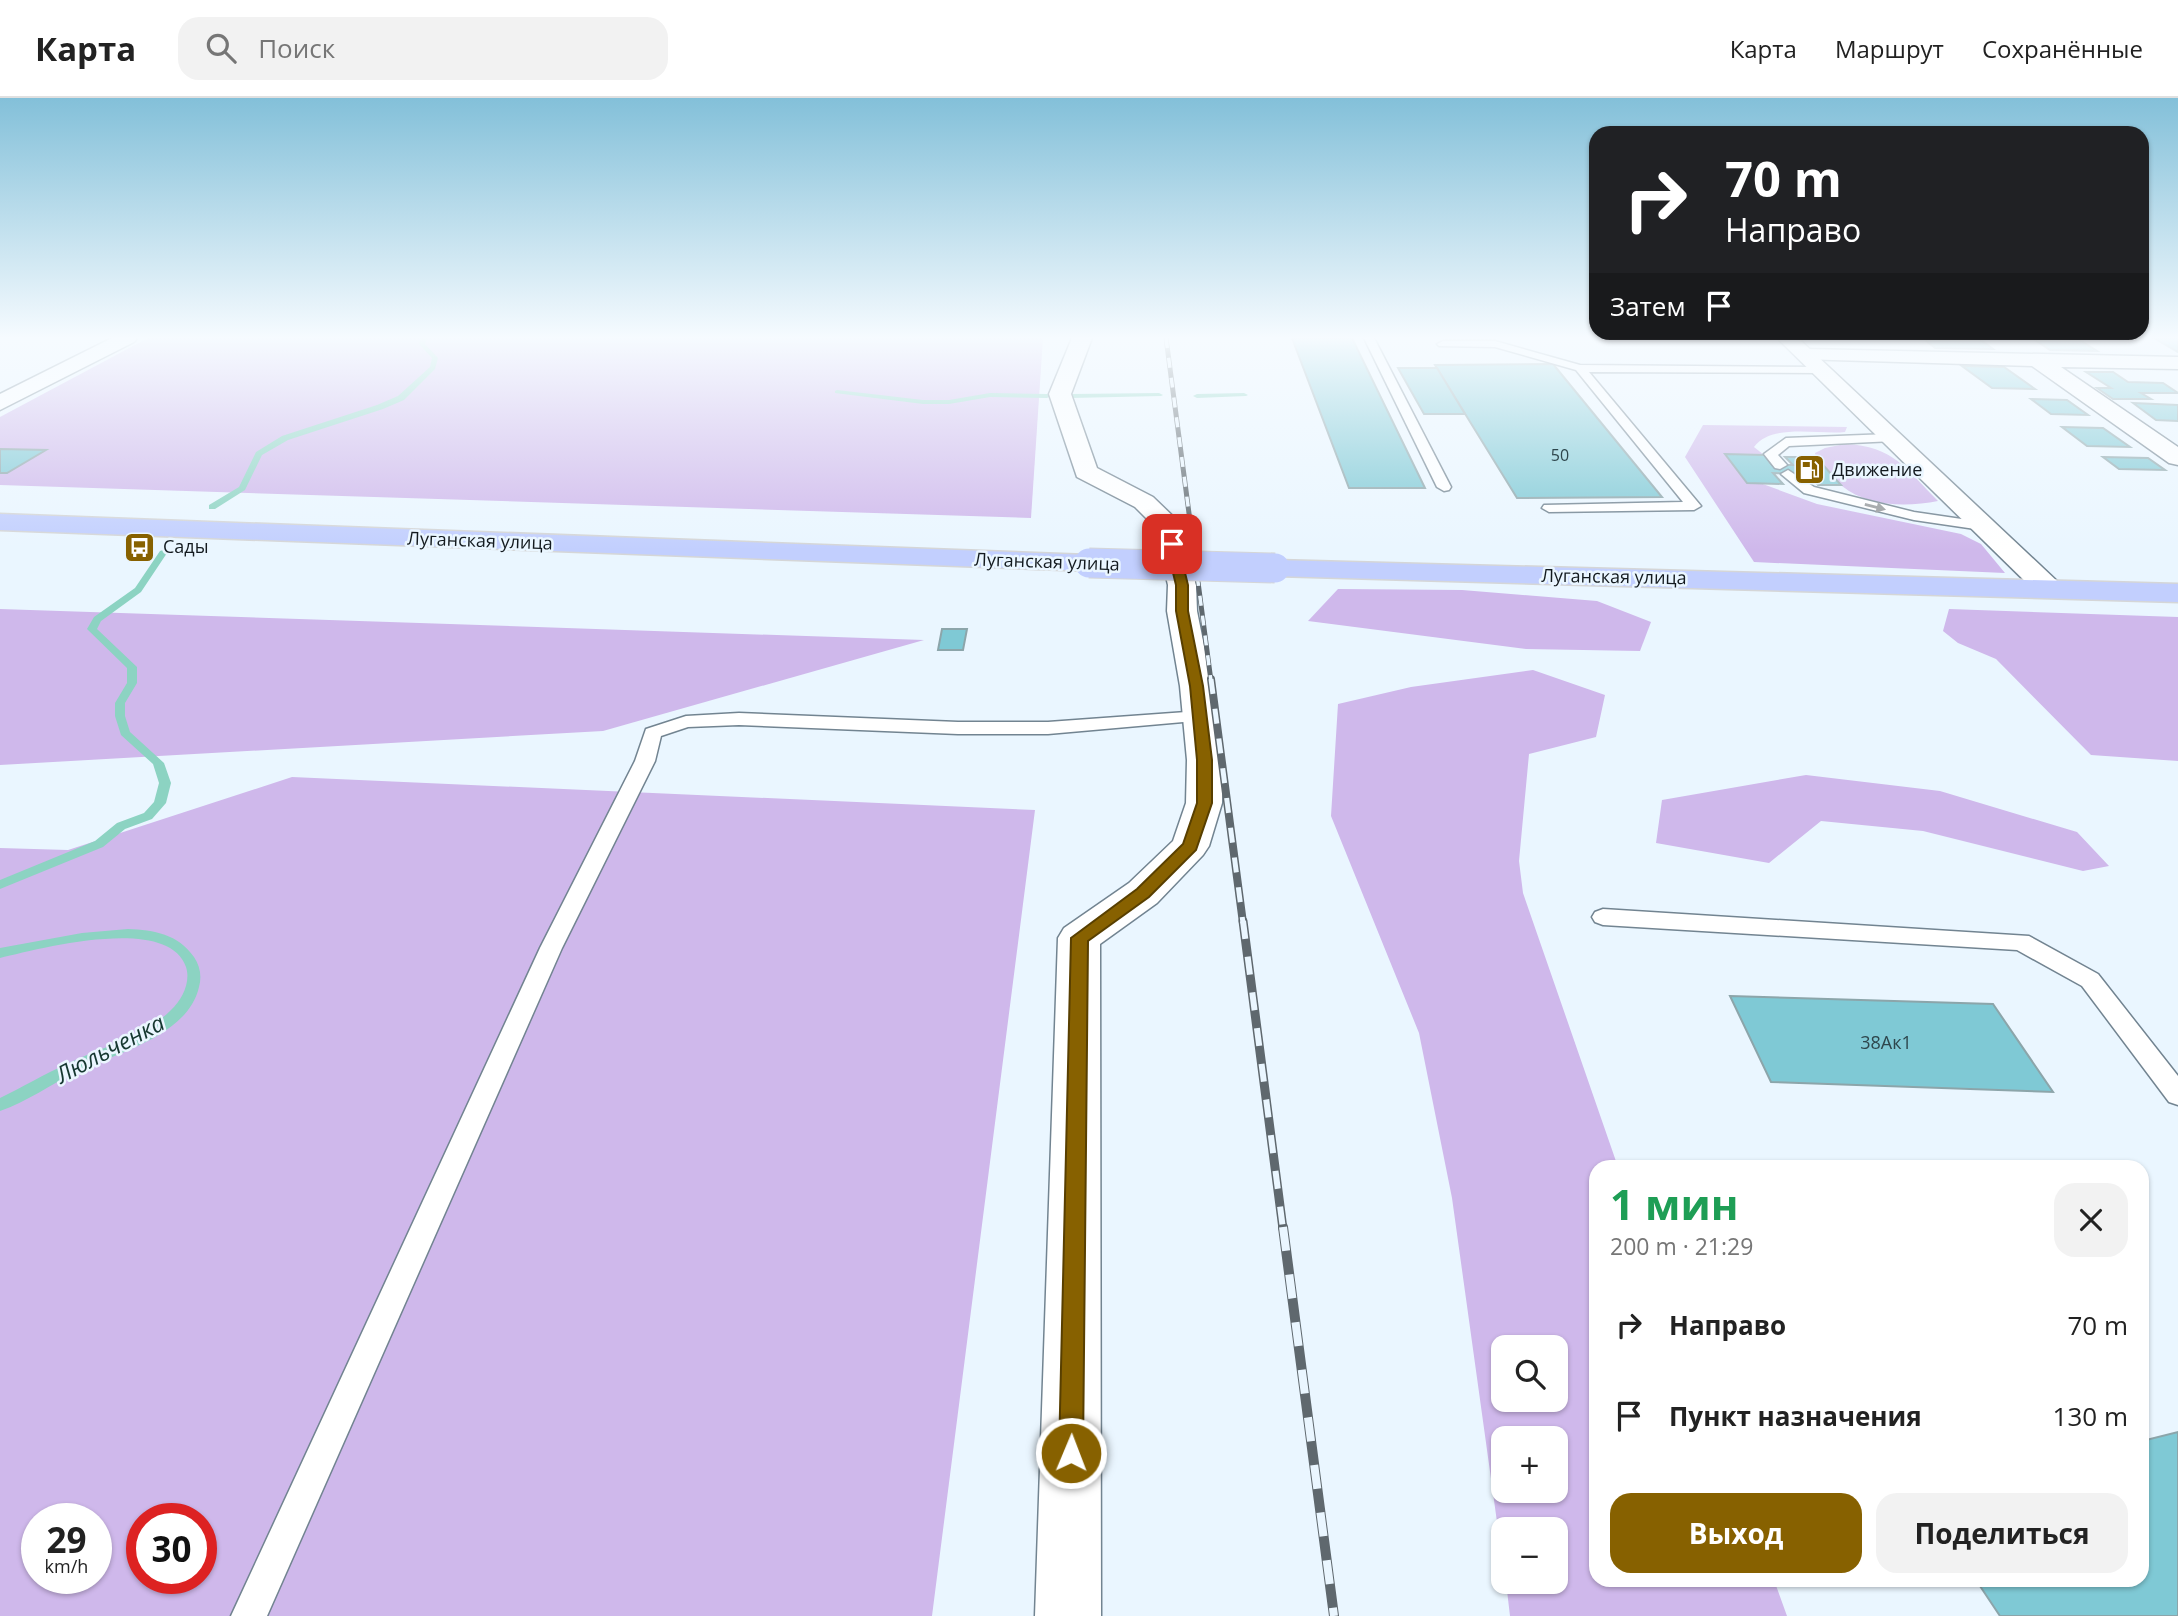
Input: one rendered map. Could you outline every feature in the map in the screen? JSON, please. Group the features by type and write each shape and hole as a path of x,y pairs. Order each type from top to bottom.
{"highway":[{"name":"Луганская улица","path":"0,522 1089,564 2178,593"}],"street":[{"path":"1065,409 1086,472 1144,502 1167,523 1182,585 1182,611 1205,760 1205,803 1190,846 1143,893 1079,938 1068,1616"},
{"path":"1860,409 2048,588"},
{"path":"2107,409 2178,458"}],"lane":[{"path":"1405,409 1444,487"},
{"path":"1549,508 1694,506 1614,409"},
{"path":"1889,438 1786,442 1770,454 1809,490 1914,516 1982,526"},
{"path":"249,1616 551,948 645,761 653,733 686,722 739,719 958,728 1048,728 1200,716"},
{"path":"1603,916 2021,942 2090,980 2178,1095"}],"shaded area":[{"path":"15,409 1038,409 1031,518 0,485 0,417"},
{"path":"1703,425 1847,427 1845,432 1834,433 1783,432 1762,440 1754,447 1764,455 1725,455 1747,483 1760,483 1817,504 1961,534 1981,544 2005,573 1754,562 1685,457"},
{"path":"1845,444 1876,449 1888,454 1938,501 1888,504 1852,493 1832,476 1815,453"},
{"path":"1338,589 1462,590 1597,601 1651,622 1640,651 1526,649 1308,621"},
{"path":"0,609 924,640 603,731 0,765"},
{"path":"1949,609 2178,617 2178,761 2091,755 1996,659 1958,643 1943,631"},
{"path":"1533,670 1605,695 1596,737 1529,754 1519,861 1523,893 1616,1160 1589,1160 1589,1587 1777,1587 1787,1616 1510,1616 1507,1594 1568,1594 1568,1517 1496,1517 1494,1503 1568,1503 1568,1426 1491,1426 1491,1479 1452,1198 1419,1033 1331,816 1338,704 1411,687"},
{"path":"1806,775 1940,791 2077,832 2109,866 2083,871 1923,831 1821,821 1769,863 1656,843 1662,800"},
{"path":"292,777 1035,810 932,1616 0,1616 0,848 68,850"}],"building":[{"path":"1319,409 1386,409 1425,488 1349,488"},
{"path":"1421,409 1462,409 1465,414 1424,414"},
{"path":"1462,409 1590,409 1662,497 1517,498"},
{"path":"2044,409 2079,409 2088,415 2051,414"},
{"path":"2141,409 2178,409 2178,421 2156,420"},
{"path":"2062,427 2103,428 2130,447 2087,446"},
{"path":"0,449 46,450 7,473 0,473"},
{"path":"1725,454 1764,455 1772,465 1793,465 1785,457 1816,457 1841,485 1818,485 1809,474 1773,473 1783,484 1747,483"},
{"path":"2103,457 2148,458 2165,470 2119,469"},
{"path":"942,629 967,629 963,650 938,650"},
{"path":"1730,996 1993,1004 2053,1092 1771,1082"},
{"path":"2178,1432 2178,1616 2000,1616 1981,1587 2149,1587 2149,1439"}],"waterway":[{"name":"Люльченка","path":"212,507 242,488 259,454 285,438 374,409"},
{"name":"Люльченка","path":"0,885 99,844 121,826 148,816 160,803 165,783 158,763 125,733 120,716 120,703 132,683 132,667 92,629 97,619 138,590 163,553"},
{"name":"Люльченка","path":"0,953 82,937 147,935 163,938 179,949 191,963 194,978 186,1003 163,1025 0,1105"}],"railway":[{"path":"1175,409 1211,681"},
{"path":"1211,679 1243,923"},
{"path":"1243,921 1283,1229"},
{"path":"1283,1227 1334,1616"}],"place":[{"name":"Движение","path":"1809,470"},
{"name":"Сады","path":"140,547"}],"route":[{"path":"1071,1453 1079,938 1143,893 1190,846 1205,803 1205,760 1196,686 1182,611 1182,585 1172,544"}]}
